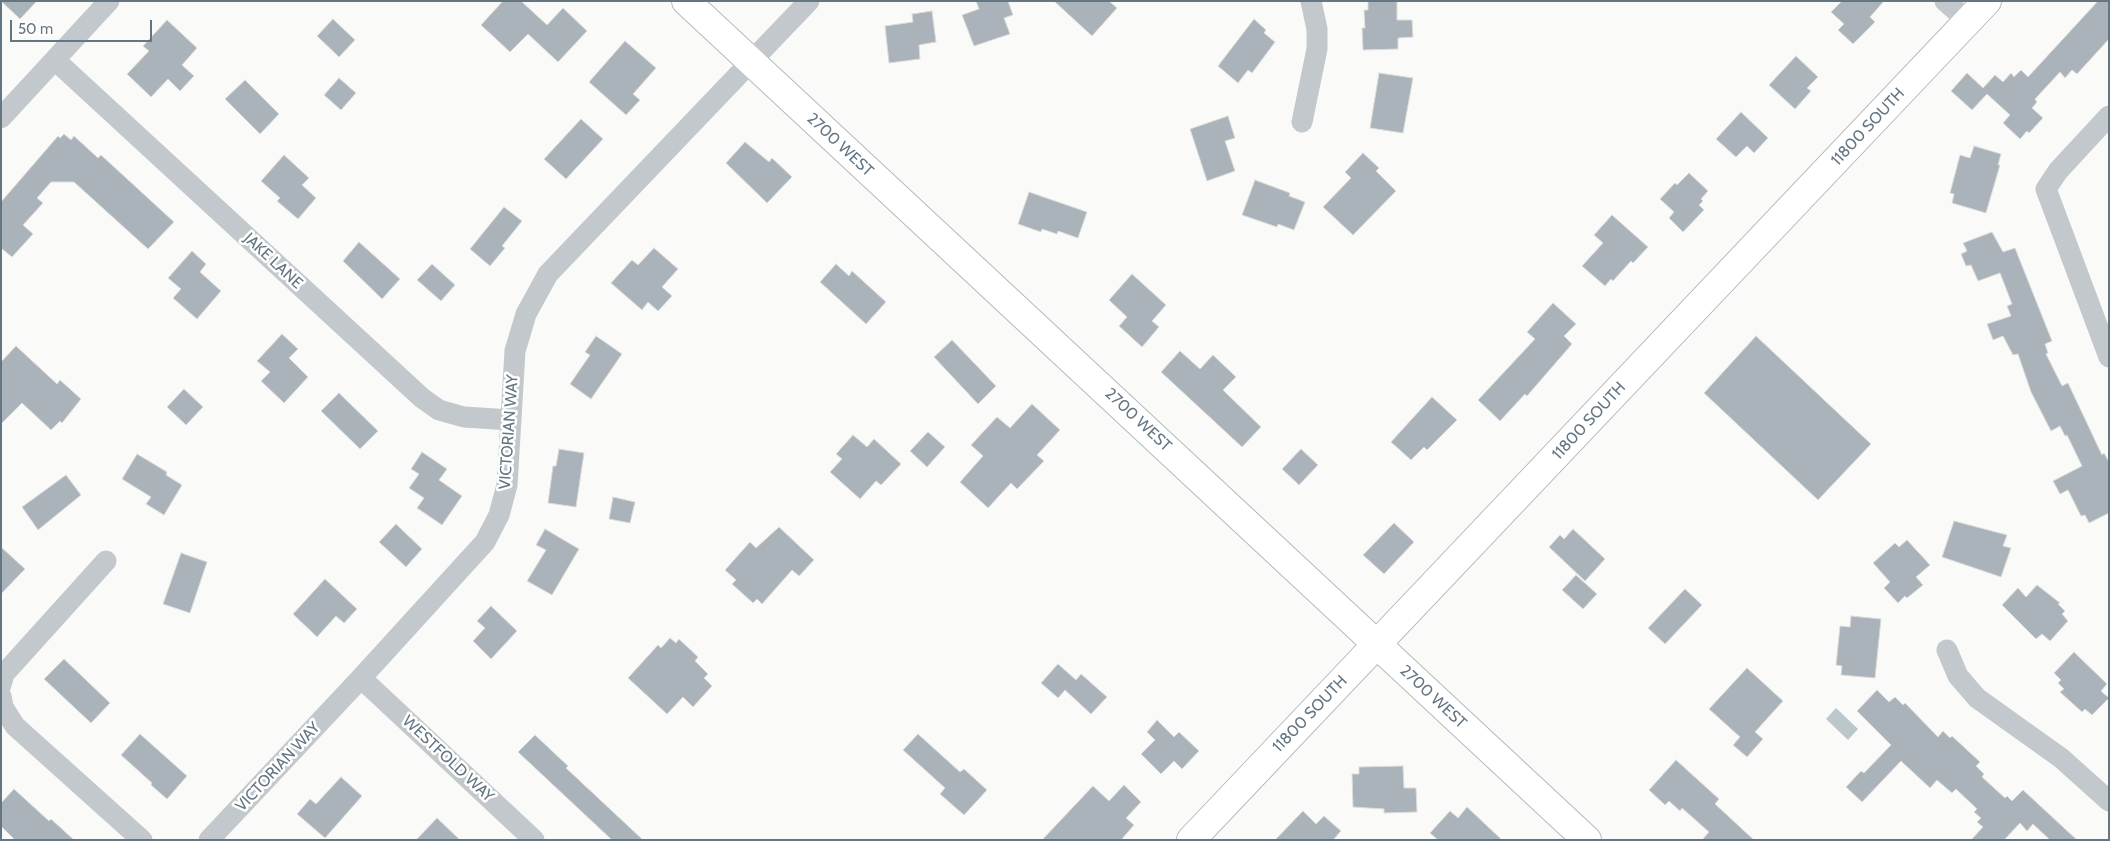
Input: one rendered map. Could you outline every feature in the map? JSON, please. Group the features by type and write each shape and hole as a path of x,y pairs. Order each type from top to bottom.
{"main road":[{"name":"2700 WEST","path":"686,1 1588,840"},
{"name":"11800 SOUTH","path":"1191,840 1987,1"}],"street":[{"path":"1,118 110,1"},
{"name":"VICTORIAN WAY","path":"209,840 362,678 485,542 499,515 507,485 515,351 526,314 548,274 752,63 809,1"},
{"path":"1302,122 1317,50 1317,30 1311,1"},
{"path":"1945,1 1968,21"},
{"name":"JAKE LANE","path":"55,60 422,398 439,410 464,417 511,420"},
{"path":"2109,116 2058,171 2046,189 2109,356"},
{"path":"1,685 4,674 106,561"},
{"path":"1947,650 1958,676 1977,698 2061,758 2109,802"},
{"name":"WESTFOLD WAY","path":"362,678 534,840"},
{"path":"1,696 2,707 15,726 142,840"}],"shaded area":[{"path":"1836,708 1858,729 1848,740 1826,719"}],"building":[{"path":"1,1 37,1 20,19"},
{"path":"503,1 521,1 547,25 563,8 587,31 558,62 528,34 510,52 481,25"},
{"path":"976,1 1008,1 1013,15 1004,18 1010,34 974,46 962,15 979,9"},
{"path":"1054,1 1109,1 1117,8 1092,36"},
{"path":"1368,1 1397,1 1397,20 1412,20 1413,37 1398,38 1398,49 1363,50 1362,28 1365,28 1364,10 1368,10"},
{"path":"1842,1 1884,1 1870,17 1875,22 1853,44 1838,30 1844,24 1831,12"},
{"path":"2098,1 2109,1 2109,39 2077,74 2072,70 2065,78 2060,72 2035,99 2037,102 2032,108 2043,118 2029,133 2027,131 2020,139 2003,123 2010,115 1987,94 1972,110 1951,91 1967,73 1983,88 1995,75 2003,82 2011,73 2014,77 2021,70 2028,77"},
{"path":"932,11 936,42 919,45 920,59 889,63 885,26 913,22 912,14"},
{"path":"333,19 355,40 339,57 317,36"},
{"path":"1254,19 1266,30 1264,33 1275,42 1252,73 1248,70 1238,83 1218,66"},
{"path":"167,20 197,48 182,65 194,76 180,91 168,79 151,97 127,74 149,51 143,46"},
{"path":"625,41 656,68 633,94 640,100 626,115 589,82"},
{"path":"1796,56 1818,77 1807,88 1811,91 1795,109 1769,85"},
{"path":"1379,73 1413,78 1403,133 1370,128"},
{"path":"339,78 356,93 341,110 324,95"},
{"path":"245,80 279,114 260,134 225,99"},
{"path":"1741,112 1768,138 1754,153 1747,146 1736,157 1716,139"},
{"path":"1228,116 1235,138 1225,141 1235,171 1207,181 1190,129"},
{"path":"581,119 603,139 566,179 544,159"},
{"path":"64,134 71,140 74,136 98,158 101,155 174,222 148,249 74,182 51,182 37,198 43,203 23,225 33,234 12,257 1,248 1,202 58,136 60,138"},
{"path":"745,142 769,162 772,158 792,177 767,203 726,163"},
{"path":"1974,146 2001,154 1998,165 2000,165 1986,213 1952,203 1954,194 1950,193 1960,155 1970,158"},
{"path":"1363,153 1379,168 1376,171 1396,191 1353,235 1323,207 1351,178 1345,172"},
{"path":"284,155 309,178 302,185 316,198 298,219 277,201 280,198 261,181"},
{"path":"1689,173 1708,191 1701,199 1703,201 1699,205 1704,210 1683,232 1669,218 1674,212 1660,199 1675,183 1677,185"},
{"path":"1255,180 1290,193 1289,196 1305,202 1294,230 1278,224 1277,227 1242,215"},
{"path":"1029,192 1087,212 1078,238 1058,231 1057,234 1042,229 1041,232 1018,224"},
{"path":"504,207 522,221 502,246 505,248 490,266 470,249"},
{"path":"1612,215 1648,247 1633,263 1631,261 1613,281 1611,279 1605,286 1582,266 1603,243 1594,235"},
{"path":"1992,232 2003,252 2015,248 2052,341 2045,344 2048,353 2046,354 2062,386 2068,383 2102,455 2104,453 2109,462 2109,513 2089,523 2085,515 2081,516 2068,490 2060,494 2053,481 2082,466 2067,435 2065,436 2060,426 2051,431 2031,392 2018,354 2013,355 2003,336 1993,340 1987,324 2011,316 2007,306 2012,304 2000,273 1978,281 1971,265 1966,266 1961,254 1967,251 1963,243"},
{"path":"359,242 400,279 382,299 343,261"},
{"path":"654,248 678,269 662,287 672,296 658,311 648,302 642,310 611,283 632,260 638,265"},
{"path":"192,251 206,264 200,272 221,291 197,319 173,298 181,289 168,278"},
{"path":"432,264 455,285 441,301 417,280"},
{"path":"836,264 849,276 852,271 886,302 866,324 820,282"},
{"path":"1132,274 1166,305 1152,321 1159,327 1142,347 1119,326 1127,317 1109,300"},
{"path":"1553,303 1576,324 1564,336 1572,344 1527,396 1525,394 1500,421 1478,400 1535,339 1527,332"},
{"path":"282,334 298,349 289,358 308,377 284,403 261,381 270,372 257,361"},
{"path":"596,336 622,354 591,399 570,384 590,355 585,352"},
{"path":"1756,336 1871,444 1818,500 1704,393"},
{"path":"952,340 996,386 978,404 934,357"},
{"path":"16,346 57,384 60,380 81,399 62,423 60,421 51,430 22,403 1,424 1,362"},
{"path":"1180,351 1200,369 1213,355 1236,377 1223,390 1261,427 1242,447 1161,372"},
{"path":"184,389 203,407 186,425 167,407"},
{"path":"339,393 378,431 360,449 321,411"},
{"path":"1432,397 1457,420 1427,450 1424,447 1411,460 1391,442"},
{"path":"1032,404 1060,430 1037,455 1044,461 1017,489 1011,483 988,508 960,482 983,456 971,445 997,417 1010,428"},
{"path":"928,432 945,447 927,467 910,451"},
{"path":"853,435 867,447 874,439 901,464 881,485 876,481 860,499 830,472 842,459 836,454"},
{"path":"559,449 584,453 576,507 548,503 553,466 556,466"},
{"path":"1301,449 1318,465 1299,485 1282,469"},
{"path":"422,452 447,469 439,480 462,496 442,525 417,508 424,498 409,488 419,474 411,469"},
{"path":"137,454 167,472 166,475 182,485 164,515 146,504 151,497 122,479"},
{"path":"66,475 81,495 38,530 22,507"},
{"path":"613,497 635,502 630,523 609,519"},
{"path":"1954,521 2007,535 2003,546 2011,548 2001,577 1942,557"},
{"path":"1394,523 1414,542 1384,574 1363,555"},
{"path":"396,524 422,549 406,567 379,542"},
{"path":"779,527 814,560 799,576 792,570 762,604 757,599 753,603 732,584 736,580 725,570 750,542 756,548"},
{"path":"545,529 579,549 552,595 527,581 546,550 536,545"},
{"path":"1573,529 1605,559 1585,581 1549,547 1560,535 1564,539"},
{"path":"1907,540 1930,565 1916,577 1923,585 1907,598 1905,596 1898,603 1884,588 1890,582 1873,563 1895,543 1899,547"},
{"path":"1,547 25,569 1,594"},
{"path":"181,553 207,562 190,613 163,604"},
{"path":"1576,575 1597,594 1583,609 1562,590"},
{"path":"325,579 357,609 344,623 336,616 317,637 293,614"},
{"path":"2037,585 2060,603 2058,604 2065,611 2062,614 2068,621 2050,641 2042,634 2036,639 2002,605 2018,588 2026,597"},
{"path":"1685,589 1702,605 1665,644 1648,628"},
{"path":"491,606 517,631 491,659 473,641 485,628 477,621"},
{"path":"1851,616 1881,619 1875,678 1841,675 1842,666 1836,665 1840,626 1850,627"},
{"path":"670,638 676,643 679,639 698,657 695,661 708,674 704,678 712,686 693,707 683,697 667,714 628,678 658,645 661,648"},
{"path":"2074,652 2107,684 2101,691 2109,698 2092,715 2085,709 2082,712 2060,692 2064,689 2058,683 2061,680 2054,673"},
{"path":"64,659 110,703 91,723 44,679"},
{"path":"1058,664 1076,680 1081,674 1107,697 1091,714 1065,690 1058,698 1041,683"},
{"path":"1747,668 1783,701 1755,732 1763,739 1747,757 1733,745 1740,737 1709,709"},
{"path":"1877,690 1889,702 1895,697 1903,705 1905,703 1938,737 1943,731 1950,738 1952,736 1980,762 1976,766 1984,774 1982,777 2005,798 2007,796 2012,801 2023,790 2077,840 2050,840 2033,824 2027,831 2020,823 2004,840 1971,840 1983,827 1977,822 1981,818 1974,812 1977,809 1956,789 1952,793 1937,780 1930,788 1901,761 1862,802 1846,787 1861,771 1864,773 1891,745 1857,711"},
{"path":"1157,720 1174,737 1179,732 1199,751 1182,769 1174,761 1161,774 1141,754 1155,740 1147,732"},
{"path":"140,734 187,776 167,799 121,755"},
{"path":"918,734 960,772 964,769 987,790 964,815 940,794 945,788 903,750"},
{"path":"535,735 568,766 566,768 643,840 612,840 518,752"},
{"path":"1676,760 1719,799 1715,804 1754,840 1702,840 1709,832 1682,808 1680,811 1669,801 1665,805 1649,790"},
{"path":"1403,766 1404,788 1416,788 1417,812 1384,813 1384,809 1353,807 1352,774 1359,774 1359,767"},
{"path":"341,777 362,796 325,838 297,814 310,799 316,804"},
{"path":"1124,785 1141,802 1126,818 1134,825 1121,840 1042,840 1093,786 1109,801"},
{"path":"14,789 49,821 51,819 74,840 15,840 1,826 1,803"},
{"path":"1467,807 1502,840 1438,840 1430,833 1450,811 1458,818"},
{"path":"1303,811 1316,824 1324,816 1341,831 1333,840 1275,840"},
{"path":"437,818 460,840 416,840"}]}
